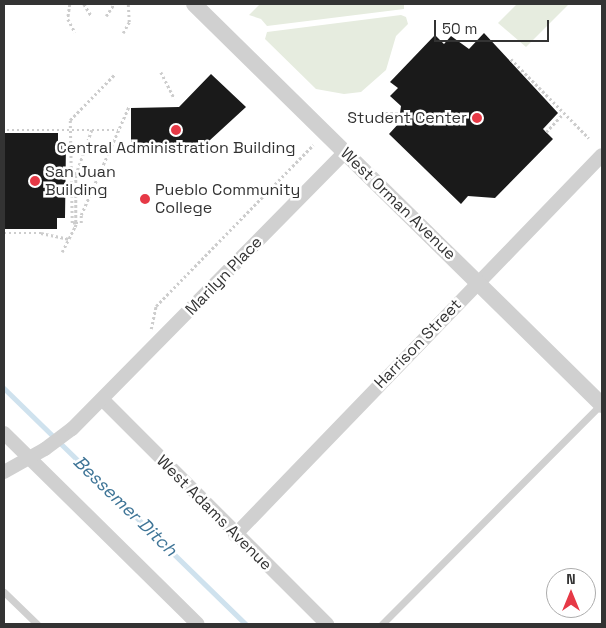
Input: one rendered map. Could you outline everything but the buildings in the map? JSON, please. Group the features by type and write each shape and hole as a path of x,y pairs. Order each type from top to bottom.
{"street":[{"name":"West Orman Avenue","path":"194,4 602,403"},
{"name":"Marilyn Place","path":"28,456 45,449 72,430 345,152"},
{"name":"Harrison Street","path":"234,534 602,155"},
{"name":"West Adams Avenue","path":"103,400 234,534 327,624"},
{"path":"4,433 198,624"},
{"path":"4,472 28,456"}],"lane":[{"path":"382,624 602,403"},
{"path":"4,592 37,624"}],"path":[{"path":"70,4 68,19 74,32"},
{"path":"84,4 91,15"},
{"path":"106,16 114,4"},
{"path":"123,33 129,22 128,4"},
{"path":"512,59 589,138"},
{"path":"161,72 175,99"},
{"path":"114,75 70,120 72,223 81,223 81,215 129,106"},
{"path":"380,113 400,113"},
{"path":"546,132 564,113"},
{"path":"7,130 118,130"},
{"path":"62,252 76,223 76,175 92,130"},
{"path":"149,335 156,306 313,144"},
{"path":"4,233 46,234 69,239"}],"shaded area":[{"path":"260,4 404,4 404,9 267,26 261,19 249,15"},
{"path":"517,4 569,4 526,47 498,23"},
{"path":"401,15 406,17 408,24 396,36 386,70 361,92 344,94 316,89 265,39 267,32"}],"waterway":[{"name":"Bessemer Ditch","path":"4,388 246,624"}],"place":[{"name":"Student Center","path":"477,118"},
{"name":"Central Administration Building","path":"176,130"},
{"name":"San Juan Building","path":"35,181"},
{"name":"Pueblo Community College","path":"145,199"}]}
